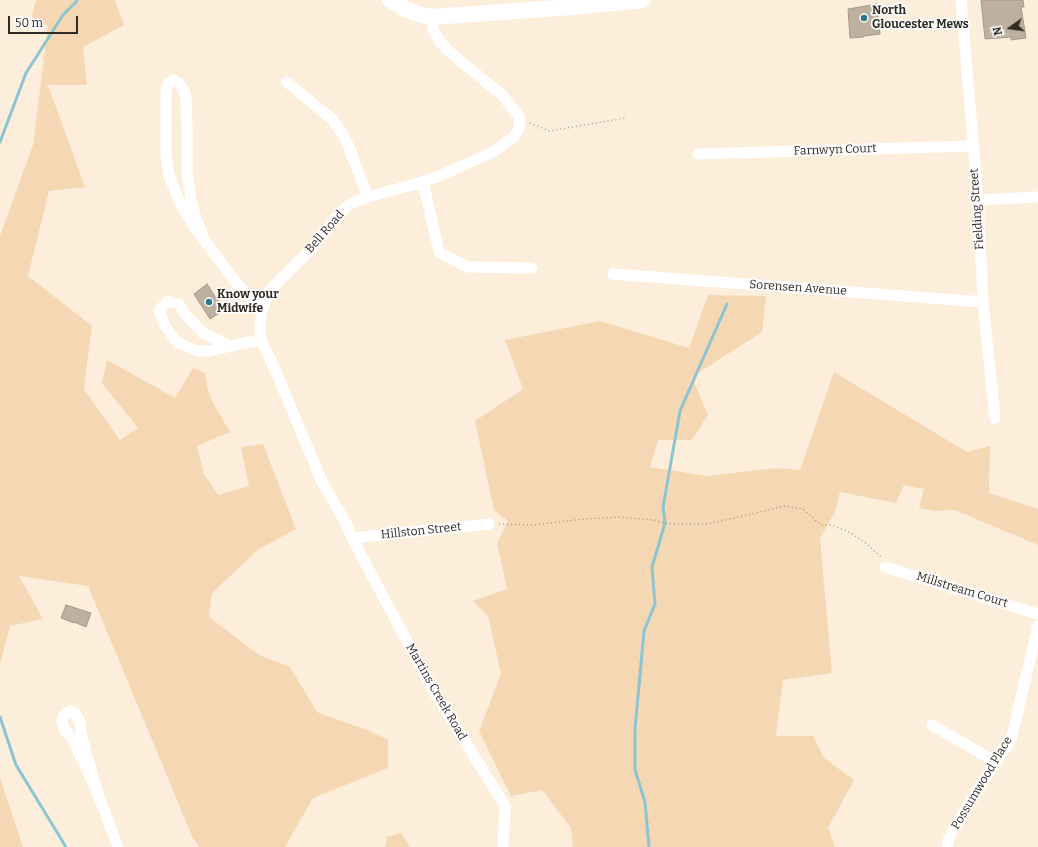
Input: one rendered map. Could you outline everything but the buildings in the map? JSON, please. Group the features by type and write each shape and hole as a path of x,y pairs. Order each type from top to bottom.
{"main road":[{"path":"390,0 405,9 432,17 572,7 643,0"}],"street":[{"name":"Fielding Street","path":"961,0 978,200 984,302 995,418"},
{"path":"432,17 433,30 446,49 502,95 520,118"},
{"path":"204,240 192,206 187,173 186,98 184,90 179,82 174,80 168,83 166,92 166,156 169,175 179,201 193,225 204,240 236,282 262,311"},
{"path":"287,82 333,120 346,140 368,197"},
{"name":"Bell Road","path":"352,538 347,525 322,482 274,367 261,340 260,324 262,311 270,290 312,248 337,216 350,204 368,197 423,182 493,152 514,137 519,128 520,118"},
{"name":"Farnwyn Court","path":"698,154 973,146"},
{"path":"423,182 439,252 467,267 532,268"},
{"path":"978,200 1038,197"},
{"name":"Sorensen Avenue","path":"613,274 984,302"},
{"path":"230,346 202,332 186,315 179,304 168,301 160,311 164,326 178,343 197,351 209,350 230,346 261,340"},
{"name":"Hillston Street","path":"352,538 489,524"},
{"name":"Martins Creek Road","path":"352,538 433,690 505,806 504,847"},
{"name":"Millstream Court","path":"886,567 1038,614"},
{"name":"Possumwood Place","path":"947,847 949,838 971,800 1011,740 1038,626"},
{"path":"96,790 81,733 80,722 75,713 70,711 65,714 62,720 64,730 72,738 96,790 118,847"},
{"path":"932,725 996,762"}],"path":[{"path":"520,118 549,131 626,118"},
{"path":"489,524 533,525 618,517 653,520 669,524 707,524 784,506 803,509 821,525 847,530 866,543 881,557 886,567"}],"shaded area":[{"path":"36,0 115,0 124,25 83,47 87,85 48,85 85,187 49,191 28,276 92,326 84,389 120,440 138,428 102,383 107,360 175,398 193,368 205,373 208,391 213,403 230,432 197,446 204,474 218,495 249,486 241,447 263,444 296,529 259,549 212,593 209,617 259,655 290,667 317,712 369,731 388,740 388,768 313,798 285,847 199,847 192,836 88,586 19,576 43,619 10,626 0,664 0,236 33,145 48,26 31,19"},
{"path":"708,295 766,296 762,332 692,377 708,415 692,440 658,440 650,467 707,476 776,468 800,470 834,372 967,452 990,446 989,493 1038,509 1038,545 955,510 934,511 919,508 924,489 904,485 896,503 840,492 835,512 820,538 832,673 783,680 776,736 813,736 824,758 854,780 828,828 835,847 573,847 571,828 542,790 511,796 479,731 501,674 488,616 473,601 507,589 497,543 508,521 494,510 475,421 523,389 505,340 600,321 689,348"},
{"path":"0,778 23,847 0,847"},
{"path":"401,833 410,847 385,847 387,837"}],"waterway":[{"path":"0,142 26,73 63,15 77,0"},
{"path":"649,847 645,802 635,770 635,729 644,631 655,604 652,567 665,522 663,507 680,411 727,304"},
{"path":"0,717 16,765 66,847"}],"place":[{"name":"North Gloucester Mews","path":"864,18"},
{"name":"Know your Midwife","path":"209,302"}]}
